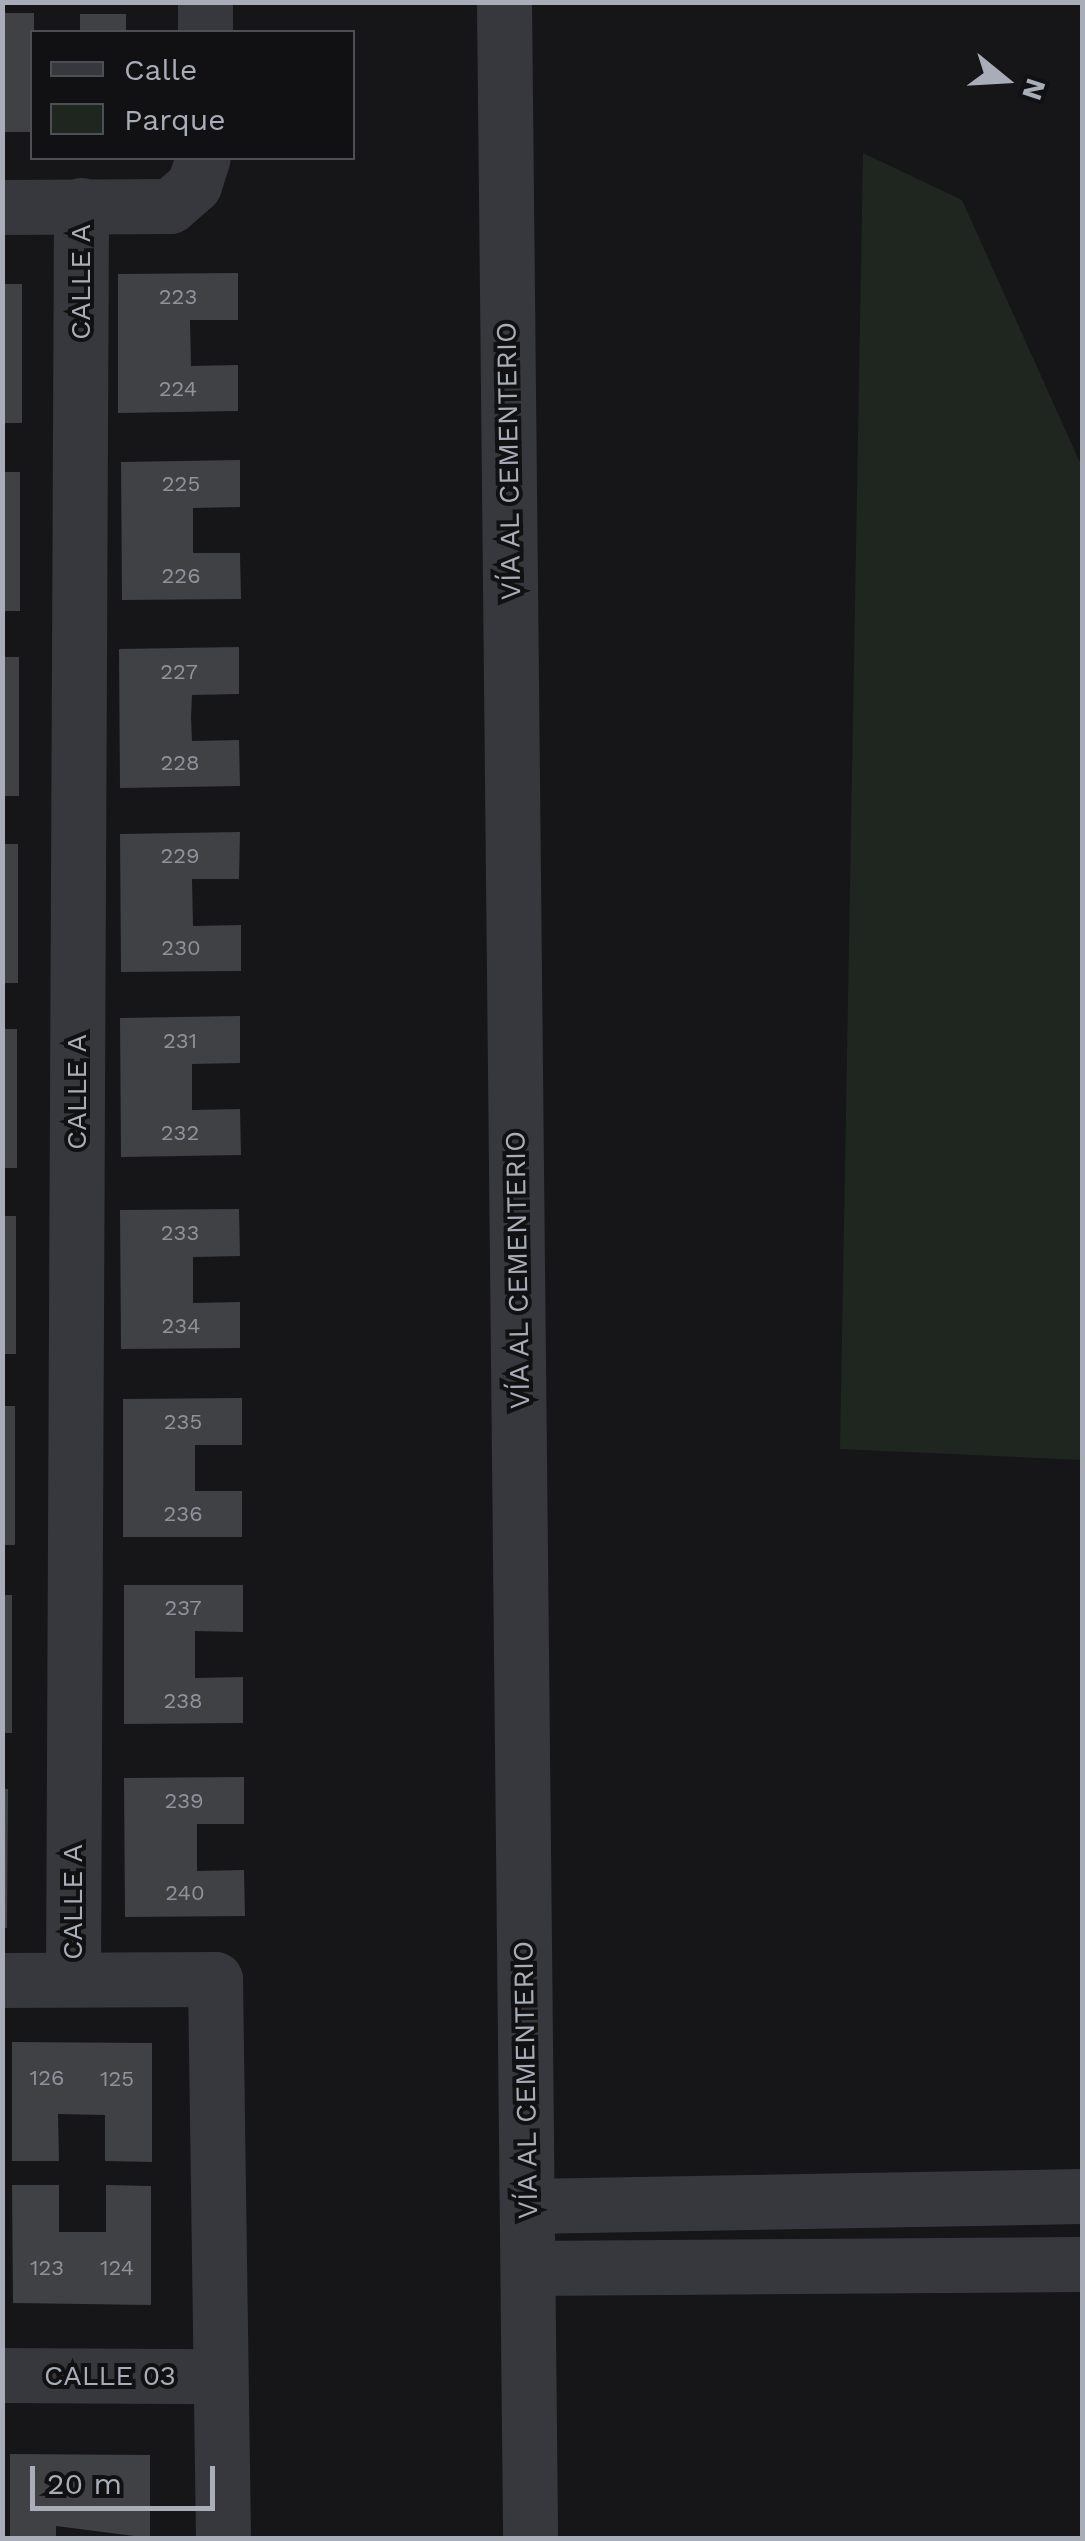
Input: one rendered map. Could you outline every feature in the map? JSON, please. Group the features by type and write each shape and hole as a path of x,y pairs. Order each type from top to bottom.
{"street":[{"path":"205,2 205,30"},
{"name":"VÍA AL CEMENTERIO","path":"504,2 530,2538"},
{"path":"2,207 170,206 198,171"},
{"name":"CALLE A","path":"73,1980 81,205"},
{"path":"2,1980 216,1979 223,2538"},
{"path":"528,2206 1082,2196"},
{"path":"528,2268 1082,2264"},
{"name":"CALLE 03","path":"2,2375 218,2376"}],"green space":[{"path":"863,153 962,200 1082,467 1082,1460 840,1449"}],"building":[{"path":"2,13 34,13 34,30 30,30 30,132 2,132"},
{"path":"80,14 126,14 126,30 80,30"},
{"path":"238,273 238,320 190,320 191,366 238,365 238,411 118,413 118,274"},
{"path":"2,284 22,284 22,423 2,423"},
{"path":"240,460 240,507 193,508 193,553 240,553 241,599 122,600 121,462"},
{"path":"2,472 20,472 20,611 2,611"},
{"path":"239,647 239,694 192,695 191,717 192,741 239,740 240,786 120,788 119,649"},
{"path":"2,657 19,657 19,796 2,796"},
{"path":"240,832 239,879 192,879 193,926 241,925 241,971 121,972 120,834"},
{"path":"2,844 18,844 18,983 2,983"},
{"path":"240,1016 240,1063 192,1064 192,1110 240,1109 241,1155 121,1157 120,1018"},
{"path":"2,1029 17,1029 17,1168 2,1168"},
{"path":"239,1209 240,1256 193,1257 193,1303 240,1302 240,1348 121,1349 120,1210"},
{"path":"2,1216 16,1216 16,1354 2,1354"},
{"path":"242,1398 242,1445 195,1445 195,1491 242,1491 242,1537 123,1537 123,1399"},
{"path":"2,1406 15,1406 15,1545 2,1545"},
{"path":"124,1585 243,1585 243,1632 195,1631 195,1678 243,1677 243,1723 124,1724"},
{"path":"2,1595 12,1595 12,1733 2,1733"},
{"path":"244,1777 244,1824 197,1824 197,1871 244,1870 245,1916 125,1917 124,1778"},
{"path":"2,1789 8,1789 7,1928 2,1928"},
{"path":"12,2042 152,2043 152,2162 105,2161 105,2115 58,2114 59,2161 12,2161"},
{"path":"12,2185 59,2185 59,2232 106,2232 106,2185 151,2186 151,2305 13,2303"},
{"path":"10,2454 150,2455 150,2538 56,2526 56,2538 10,2538"}]}
